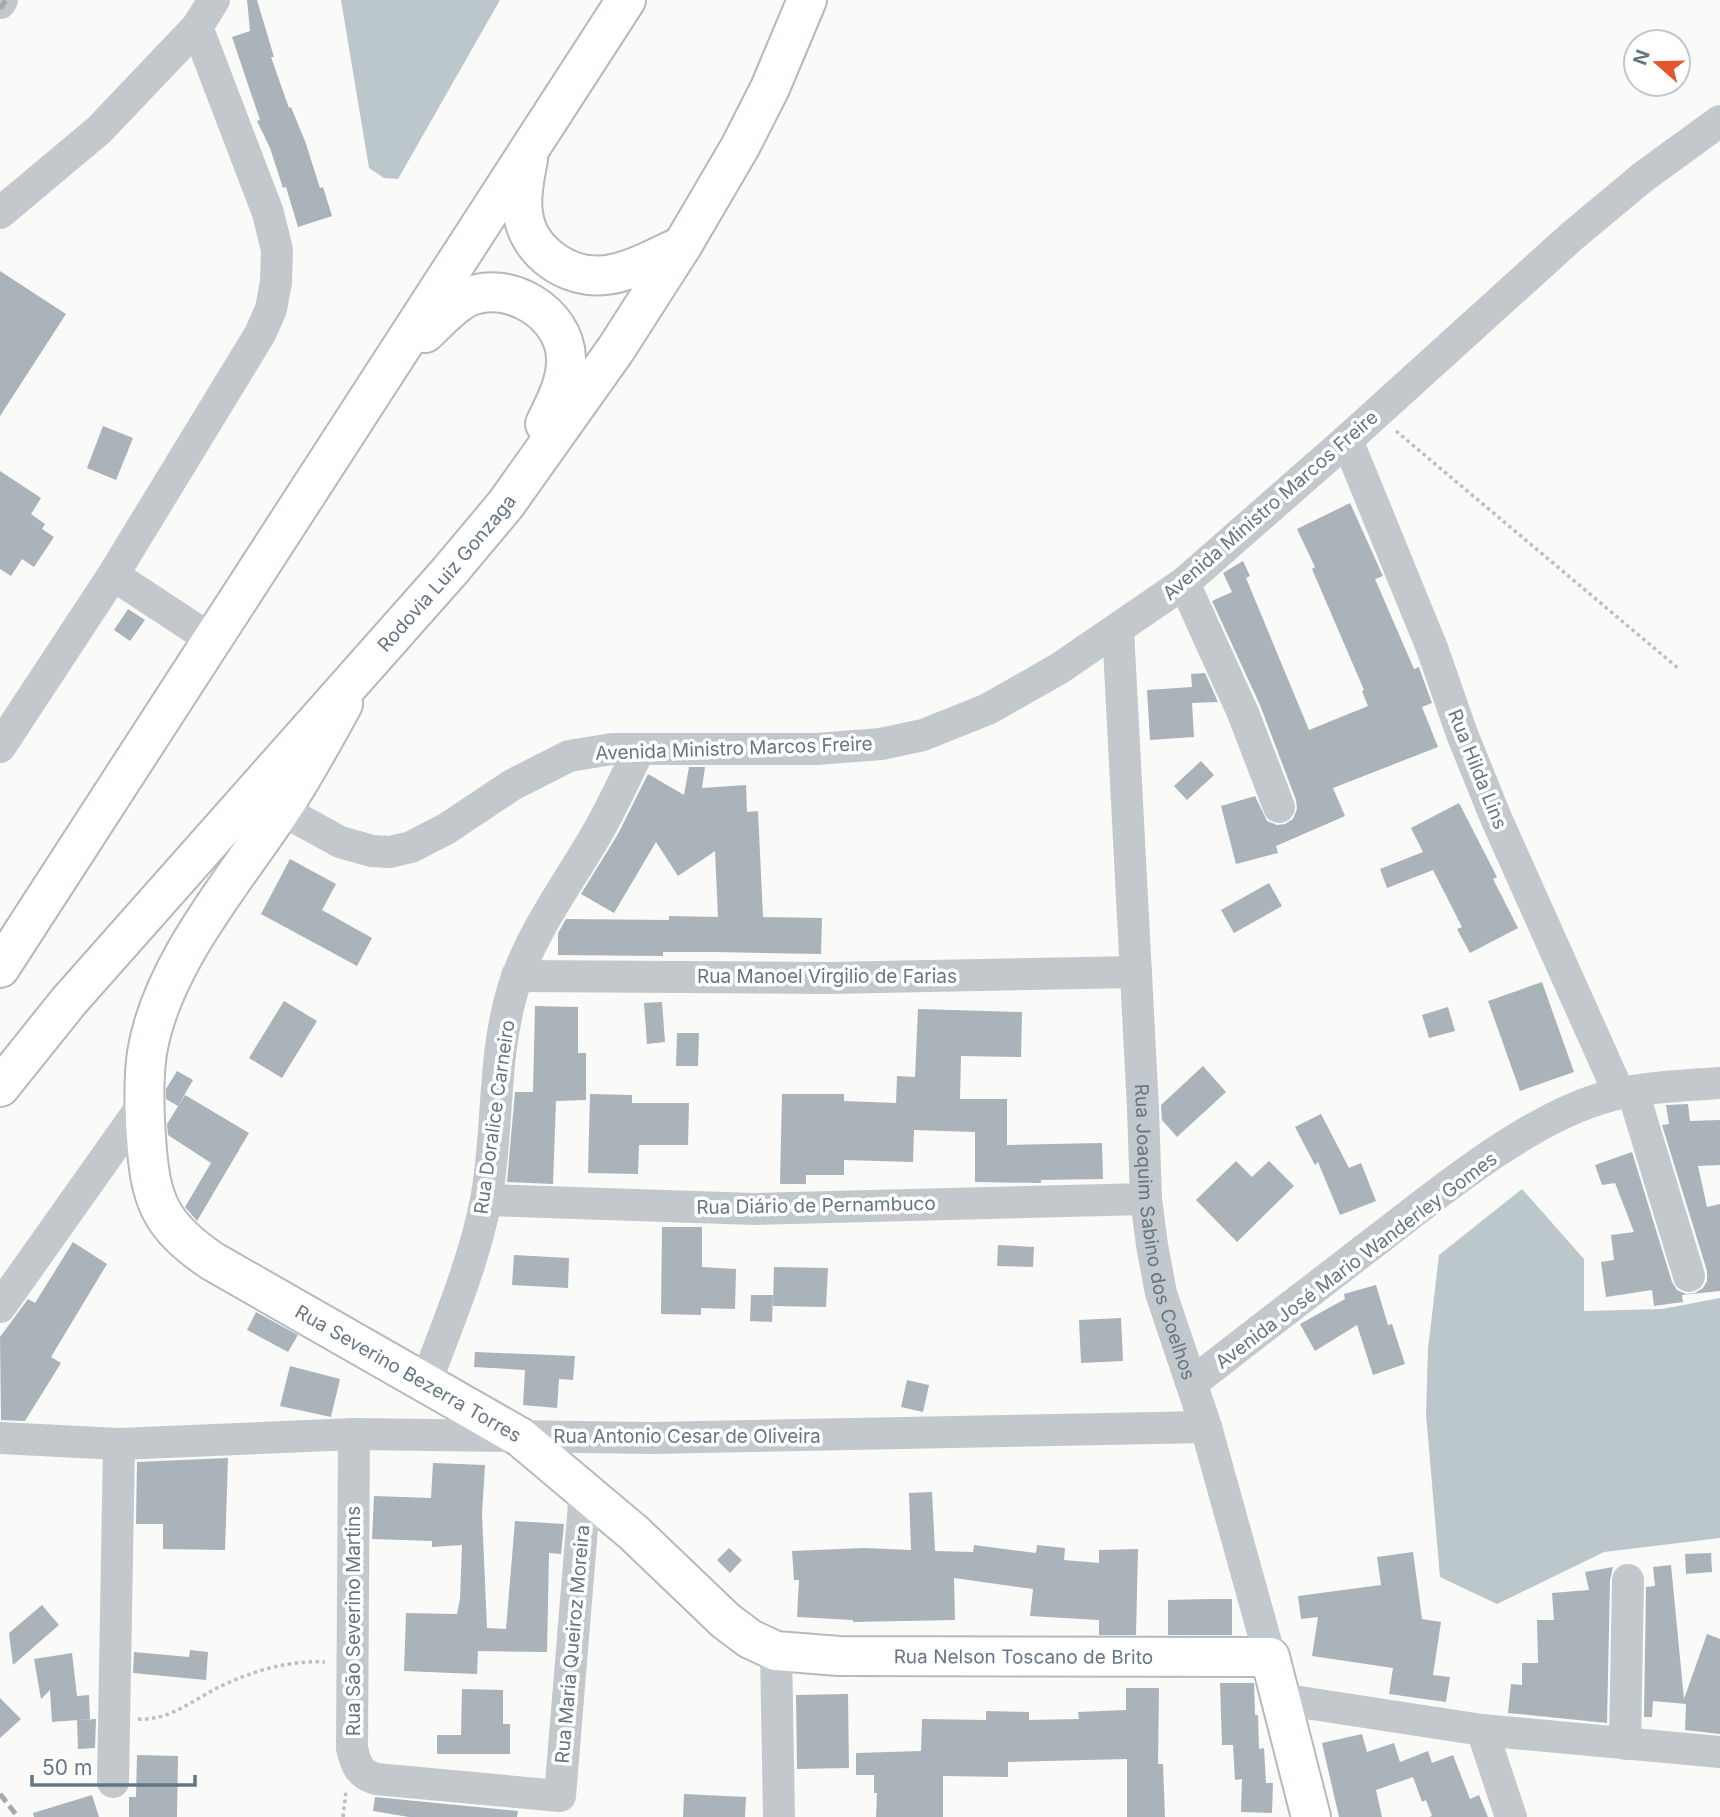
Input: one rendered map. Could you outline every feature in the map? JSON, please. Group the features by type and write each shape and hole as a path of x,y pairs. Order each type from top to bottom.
{"main road":[{"path":"0,968 626,0"},
{"name":"Rodovia Luiz Gonzaga","path":"0,1087 69,1001 362,671 506,504 616,349 682,246 764,100 807,0"},
{"path":"529,150 522,197 523,215 528,233 557,263 582,273 609,275 630,269 682,246"},
{"path":"386,370 446,313 467,298 486,294 511,296 524,300 549,317 558,330 566,354 563,384 506,504"},
{"name":"Rua Severino Bezerra Torres","path":"362,671 282,810 183,956 165,992 147,1054 143,1105 148,1170 155,1199 174,1231 212,1261 520,1437 634,1533 726,1621 750,1639 776,1651"},
{"path":"174,883 203,884 219,902"},
{"name":"Rua Nelson Toscano de Brito","path":"776,1651 839,1656 1270,1657"},
{"name":"Rua Joaquim Sabino dos Coelhos","path":"1270,1657 1311,1817"}],"street":[{"path":"0,214 99,130 197,26 214,0"},
{"path":"0,747 113,575 260,334 271,309 276,282 277,250 268,213 197,26"},
{"name":"Avenida Ministro Marcos Freire","path":"282,810 340,842 372,851 390,852 411,847 446,829 512,785 569,756 612,750 816,749 881,744 923,735 988,709 1060,668 1184,583 1571,237 1643,177 1720,121"},
{"name":"Rua Hilda Lins","path":"1347,440 1432,649 1496,818 1626,1092 1689,1276"},
{"path":"113,575 212,640"},
{"path":"1184,583 1243,713 1279,807"},
{"name":"Rua Joaquim Sabino dos Coelhos","path":"1118,629 1146,1199 1161,1293 1206,1427 1270,1657"},
{"name":"Rua Doralice Carneiro","path":"426,1382 459,1293 486,1200 498,1068 507,1013 517,976 528,951 598,832 639,750"},
{"name":"Rua Manoel Virgilio de Farias","path":"517,976 828,978 1136,972"},
{"name":"Avenida José Mario Wanderley Gomes","path":"1192,1383 1458,1179 1550,1120 1579,1106 1626,1092 1720,1083"},
{"path":"0,1307 143,1105"},
{"name":"Rua Diário de Pernambuco","path":"486,1200 755,1209 1146,1199"},
{"name":"Rua Antonio Cesar de Oliveira","path":"0,1438 119,1444 354,1434 666,1437 1206,1427"},
{"name":"Rua São Severino Martins","path":"354,1434 352,1748 357,1766 363,1774 385,1780 560,1796"},
{"path":"113,1782 119,1444"},
{"name":"Rua Maria Queiroz Moreira","path":"560,1796 585,1491"},
{"path":"1625,1745 1628,1580"},
{"path":"776,1651 779,1817"},
{"path":"1280,1699 1482,1730 1720,1752"},
{"path":"1482,1730 1511,1817"}],"path":[{"path":"1376,414 1679,669"},
{"path":"114,1717 147,1719 174,1712 218,1687 262,1669 309,1661 352,1664"}],"shaded area":[{"path":"341,0 500,0 398,179 384,178 369,168"},
{"path":"1522,1189 1584,1259 1584,1311 1662,1309 1720,1298 1720,1538 1604,1552 1497,1604 1440,1577 1426,1414 1428,1349 1439,1255"}],"building":[{"path":"247,0 257,0 274,57 271,57 332,216 298,227 286,187 283,188 270,148 257,121 260,120 232,37 250,31"},
{"path":"0,271 66,314 0,416"},
{"path":"103,426 133,438 116,480 87,468"},
{"path":"0,471 41,498 31,514 45,524 42,529 54,537 34,567 22,559 11,576 0,569"},
{"path":"1350,503 1383,576 1375,579 1414,669 1419,667 1432,703 1422,707 1438,747 1333,788 1345,816 1276,846 1278,853 1236,864 1221,806 1255,796 1267,821 1277,825 1293,819 1297,809 1260,705 1212,601 1232,592 1223,573 1243,561 1250,576 1246,578 1309,730 1368,706 1362,691 1364,690 1312,569 1315,567 1297,529"},
{"path":"128,609 145,620 130,641 114,630"},
{"path":"1205,673 1218,702 1192,703 1194,737 1150,740 1147,690 1192,687 1191,674"},
{"path":"1201,761 1214,775 1187,800 1174,786"},
{"path":"689,767 705,767 702,788 746,785 747,812 758,811 763,917 822,918 821,954 663,952 663,956 558,955 558,933 566,919 669,920 669,916 718,917 715,851 678,876 656,842 614,913 581,894 618,834 648,774 684,795"},
{"path":"1459,803 1497,877 1493,879 1518,928 1470,953 1457,929 1462,927 1433,870 1387,888 1380,869 1423,852 1411,828"},
{"path":"290,859 336,884 322,910 372,938 357,966 261,914"},
{"path":"1269,883 1282,906 1234,933 1221,910"},
{"path":"1542,982 1574,1072 1520,1091 1488,1001"},
{"path":"284,1001 317,1021 282,1078 249,1058"},
{"path":"662,1002 665,1042 647,1044 644,1003"},
{"path":"535,1006 578,1007 578,1053 586,1053 586,1100 556,1101 553,1184 507,1182 515,1092 533,1092"},
{"path":"1448,1007 1455,1031 1429,1038 1422,1015"},
{"path":"918,1009 1022,1012 1021,1057 961,1056 960,1099 1007,1099 1007,1145 1102,1143 1103,1179 1041,1180 1041,1183 975,1182 975,1132 914,1130 913,1162 844,1160 844,1175 806,1175 806,1184 780,1184 782,1094 844,1094 844,1101 896,1103 897,1076 915,1077"},
{"path":"677,1033 699,1033 698,1066 676,1066"},
{"path":"1203,1066 1226,1092 1177,1137 1162,1120 1161,1105"},
{"path":"177,1071 193,1080 178,1106 166,1099 166,1089"},
{"path":"590,1094 632,1095 632,1103 689,1103 688,1145 639,1145 638,1174 588,1173"},
{"path":"185,1095 249,1133 197,1221 185,1207 211,1163 168,1135 167,1124"},
{"path":"1688,1104 1690,1121 1720,1120 1720,1165 1698,1166 1707,1207 1720,1204 1720,1291 1682,1295 1683,1302 1654,1306 1652,1290 1606,1297 1601,1262 1614,1260 1611,1235 1634,1232 1615,1183 1602,1185 1595,1165 1632,1152 1672,1282 1677,1290 1686,1294 1695,1293 1703,1288 1707,1281 1707,1271 1662,1125 1669,1124 1666,1105"},
{"path":"1321,1114 1349,1168 1361,1163 1376,1201 1340,1215 1318,1162 1315,1165 1295,1127"},
{"path":"1236,1161 1252,1177 1269,1161 1294,1186 1237,1242 1196,1200"},
{"path":"662,1227 702,1227 702,1267 736,1269 735,1309 701,1308 701,1315 661,1314"},
{"path":"73,1242 107,1264 51,1357 61,1363 25,1421 1,1420 0,1337 28,1299 35,1303"},
{"path":"998,1245 1034,1247 1033,1267 997,1266"},
{"path":"514,1255 569,1258 568,1288 512,1285"},
{"path":"774,1267 828,1268 826,1307 773,1306"},
{"path":"1376,1285 1388,1325 1392,1324 1405,1364 1373,1375 1357,1325 1315,1351 1300,1324 1345,1299 1344,1294"},
{"path":"751,1295 773,1295 772,1322 750,1321"},
{"path":"256,1312 298,1335 288,1352 247,1330"},
{"path":"1121,1318 1123,1361 1081,1363 1079,1320"},
{"path":"475,1352 575,1356 573,1380 559,1379 557,1408 523,1405 525,1370 474,1367"},
{"path":"290,1366 340,1379 331,1417 280,1406"},
{"path":"907,1380 929,1385 923,1412 901,1407"},
{"path":"228,1458 225,1550 163,1549 163,1524 136,1524 137,1462"},
{"path":"433,1463 485,1465 482,1514 487,1628 506,1629 515,1521 564,1524 561,1554 549,1553 547,1652 478,1651 477,1674 404,1671 406,1613 457,1614 462,1545 432,1547 432,1541 372,1539 374,1496 431,1498"},
{"path":"932,1492 935,1551 973,1552 974,1545 1036,1553 1037,1545 1065,1548 1064,1560 1099,1563 1099,1550 1138,1549 1136,1635 1099,1635 1099,1620 1030,1616 1033,1589 954,1578 955,1620 853,1622 797,1617 799,1580 794,1580 792,1551 864,1548 911,1550 909,1493"},
{"path":"729,1548 742,1560 730,1573 717,1560"},
{"path":"1413,1552 1422,1619 1441,1622 1433,1675 1450,1677 1446,1702 1389,1694 1393,1668 1312,1656 1318,1617 1301,1619 1298,1596 1381,1585 1377,1557"},
{"path":"1711,1553 1712,1572 1686,1574 1685,1554"},
{"path":"1671,1565 1684,1699 1707,1634 1720,1639 1720,1734 1685,1730 1686,1704 1653,1701 1652,1717 1644,1717 1646,1587 1655,1586 1653,1567"},
{"path":"1613,1567 1610,1580 1607,1723 1508,1713 1511,1684 1522,1685 1522,1663 1538,1663 1537,1620 1554,1620 1552,1593 1589,1590 1585,1572"},
{"path":"1232,1599 1232,1635 1168,1635 1168,1600"},
{"path":"42,1605 59,1625 13,1665 9,1633"},
{"path":"190,1650 208,1652 206,1680 133,1673 134,1652 189,1657"},
{"path":"72,1653 77,1696 89,1695 90,1719 52,1722 50,1690 41,1699 34,1659"},
{"path":"1220,1683 1254,1683 1259,1749 1264,1748 1266,1783 1273,1783 1272,1813 1241,1812 1242,1779 1235,1780 1233,1745 1222,1745"},
{"path":"1126,1688 1159,1688 1158,1764 1163,1764 1165,1817 1127,1817 1127,1759 1008,1762 1008,1777 943,1776 943,1817 876,1817 877,1793 874,1793 874,1775 856,1775 856,1753 921,1751 922,1719 986,1720 986,1711 1029,1712 1029,1720 1079,1719 1078,1712 1126,1710"},
{"path":"462,1689 503,1690 503,1724 510,1724 510,1754 437,1754 437,1735 461,1735"},
{"path":"848,1694 849,1768 797,1769 796,1695"},
{"path":"0,1698 21,1719 0,1738"},
{"path":"96,1719 95,1748 78,1749 77,1720"},
{"path":"1362,1734 1367,1752 1394,1743 1400,1762 1428,1751 1432,1763 1453,1755 1470,1799 1479,1795 1488,1817 1429,1817 1432,1816 1426,1800 1422,1802 1413,1777 1376,1790 1382,1817 1339,1817 1322,1743"},
{"path":"137,1755 178,1756 177,1817 129,1817 129,1797 136,1797"},
{"path":"684,1794 746,1797 745,1817 683,1817"},
{"path":"92,1795 99,1817 34,1817 33,1813"},
{"path":"375,1797 518,1811 517,1817 409,1817 373,1811"}],"railway":[{"path":"0,9 6,0"},
{"path":"0,1794 18,1817"}]}
